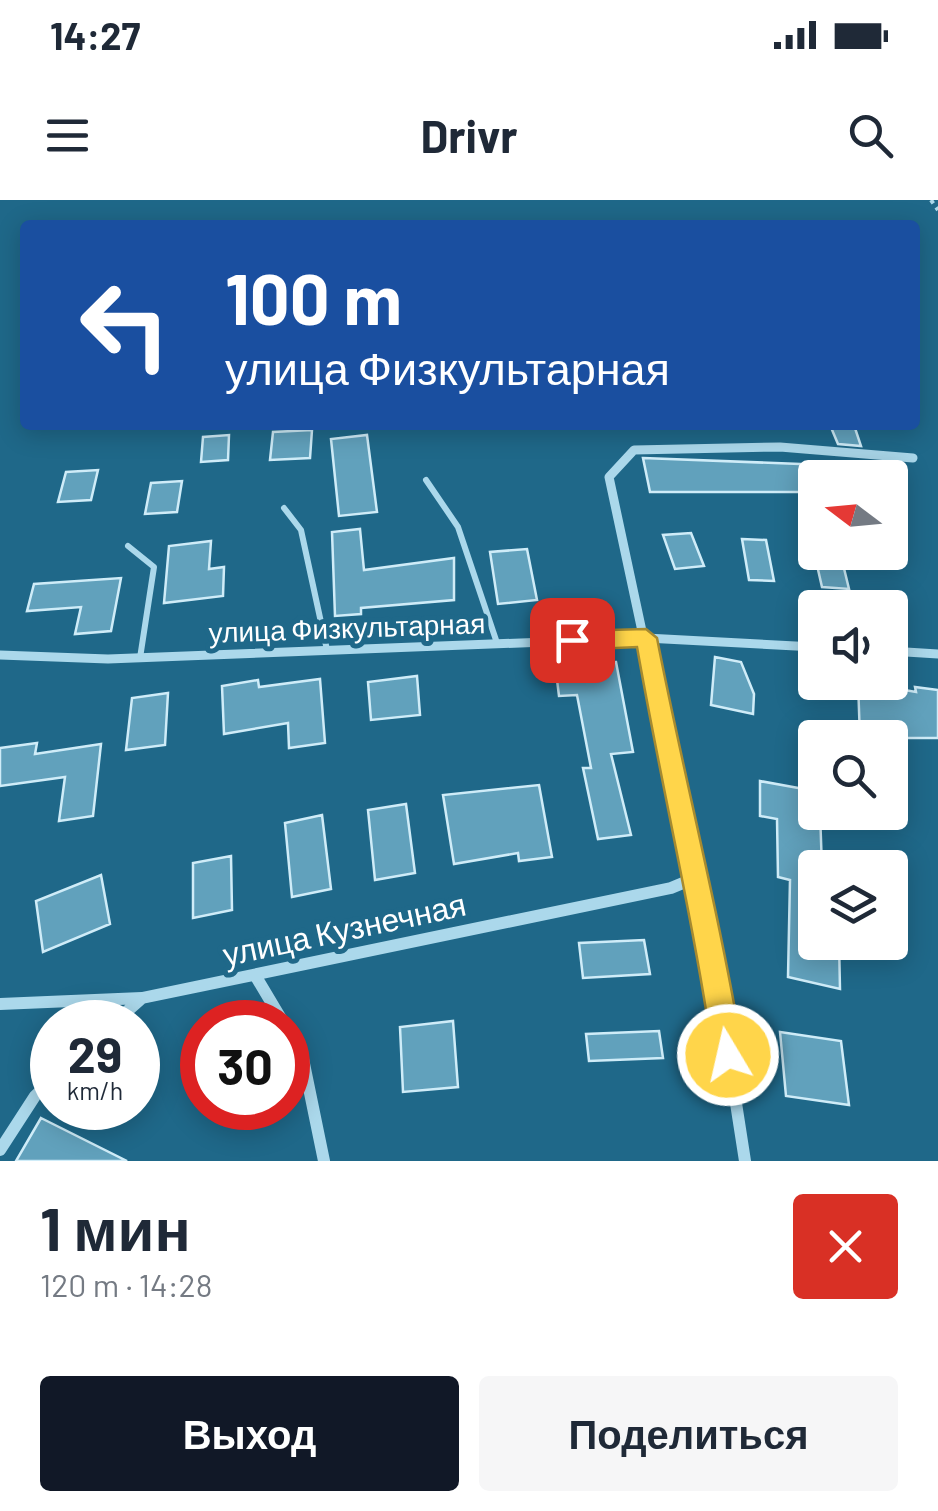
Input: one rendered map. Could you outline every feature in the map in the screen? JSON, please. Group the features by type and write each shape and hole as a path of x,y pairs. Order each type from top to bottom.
{"street":[{"path":"745,1161 712,949 610,478 634,450 780,447 913,458"},
{"name":"улица Физкультарная","path":"0,655 140,658 646,638 798,646"},
{"path":"908,652 938,654"},
{"name":"улица Кузнечная","path":"0,1004 142,998 671,888 694,878"},
{"path":"255,975 270,1000"},
{"path":"310,1093 324,1161"},
{"path":"0,1150 30,1104"}],"lane":[{"path":"426,480 458,527 497,643"},
{"path":"284,508 301,530 328,650"},
{"path":"128,546 154,567 140,658"}],"path":[{"path":"931,200 938,210"}],"building":[{"path":"312,430 310,458 270,460 273,432"},
{"path":"832,430 856,430 861,446 838,444"},
{"path":"229,435 228,460 201,462 203,437"},
{"path":"367,435 377,512 339,516 331,439"},
{"path":"643,458 798,464 798,492 650,492"},
{"path":"98,470 91,500 58,502 66,472"},
{"path":"182,481 177,512 145,514 151,483"},
{"path":"360,529 364,570 454,558 454,600 361,608 361,614 335,616 332,532"},
{"path":"691,533 704,566 675,569 663,535"},
{"path":"742,539 766,540 774,581 749,580"},
{"path":"211,541 209,569 224,567 223,596 164,603 169,546"},
{"path":"527,549 537,600 498,604 490,552"},
{"path":"818,570 844,570 849,589 822,587"},
{"path":"121,578 111,631 75,634 81,607 27,611 34,584"},
{"path":"715,657 741,662 754,694 753,714 711,705"},
{"path":"616,662 633,752 611,754 631,835 598,839 583,768 591,768 577,695 559,696 555,664"},
{"path":"417,676 420,715 371,720 368,682"},
{"path":"320,679 325,743 289,748 288,723 224,734 222,686 258,680 259,687"},
{"path":"915,687 938,690 938,738 908,738 908,720 859,720 859,700 908,700 908,691 916,692"},
{"path":"168,693 165,745 126,750 132,698"},
{"path":"37,743 35,754 101,744 93,816 59,821 65,777 0,786 0,748"},
{"path":"760,781 798,788 798,830 821,830 821,850 798,850 798,960 839,960 840,989 788,977 790,880 778,877 777,819 760,816"},
{"path":"539,785 552,857 519,861 518,853 454,864 443,795"},
{"path":"406,804 415,873 375,880 368,810"},
{"path":"322,815 331,889 292,897 285,823"},
{"path":"231,856 232,910 193,918 193,863"},
{"path":"101,875 110,924 43,952 36,901"},
{"path":"644,940 650,974 583,978 579,943"},
{"path":"453,1021 458,1087 403,1092 400,1027"},
{"path":"659,1031 663,1058 589,1061 586,1034"},
{"path":"780,1032 841,1041 849,1105 786,1096"},
{"path":"34,1130 65,1130 127,1161 16,1161"}],"route":[{"path":"572,640 646,638 676,802 712,949 728,1055"}]}
